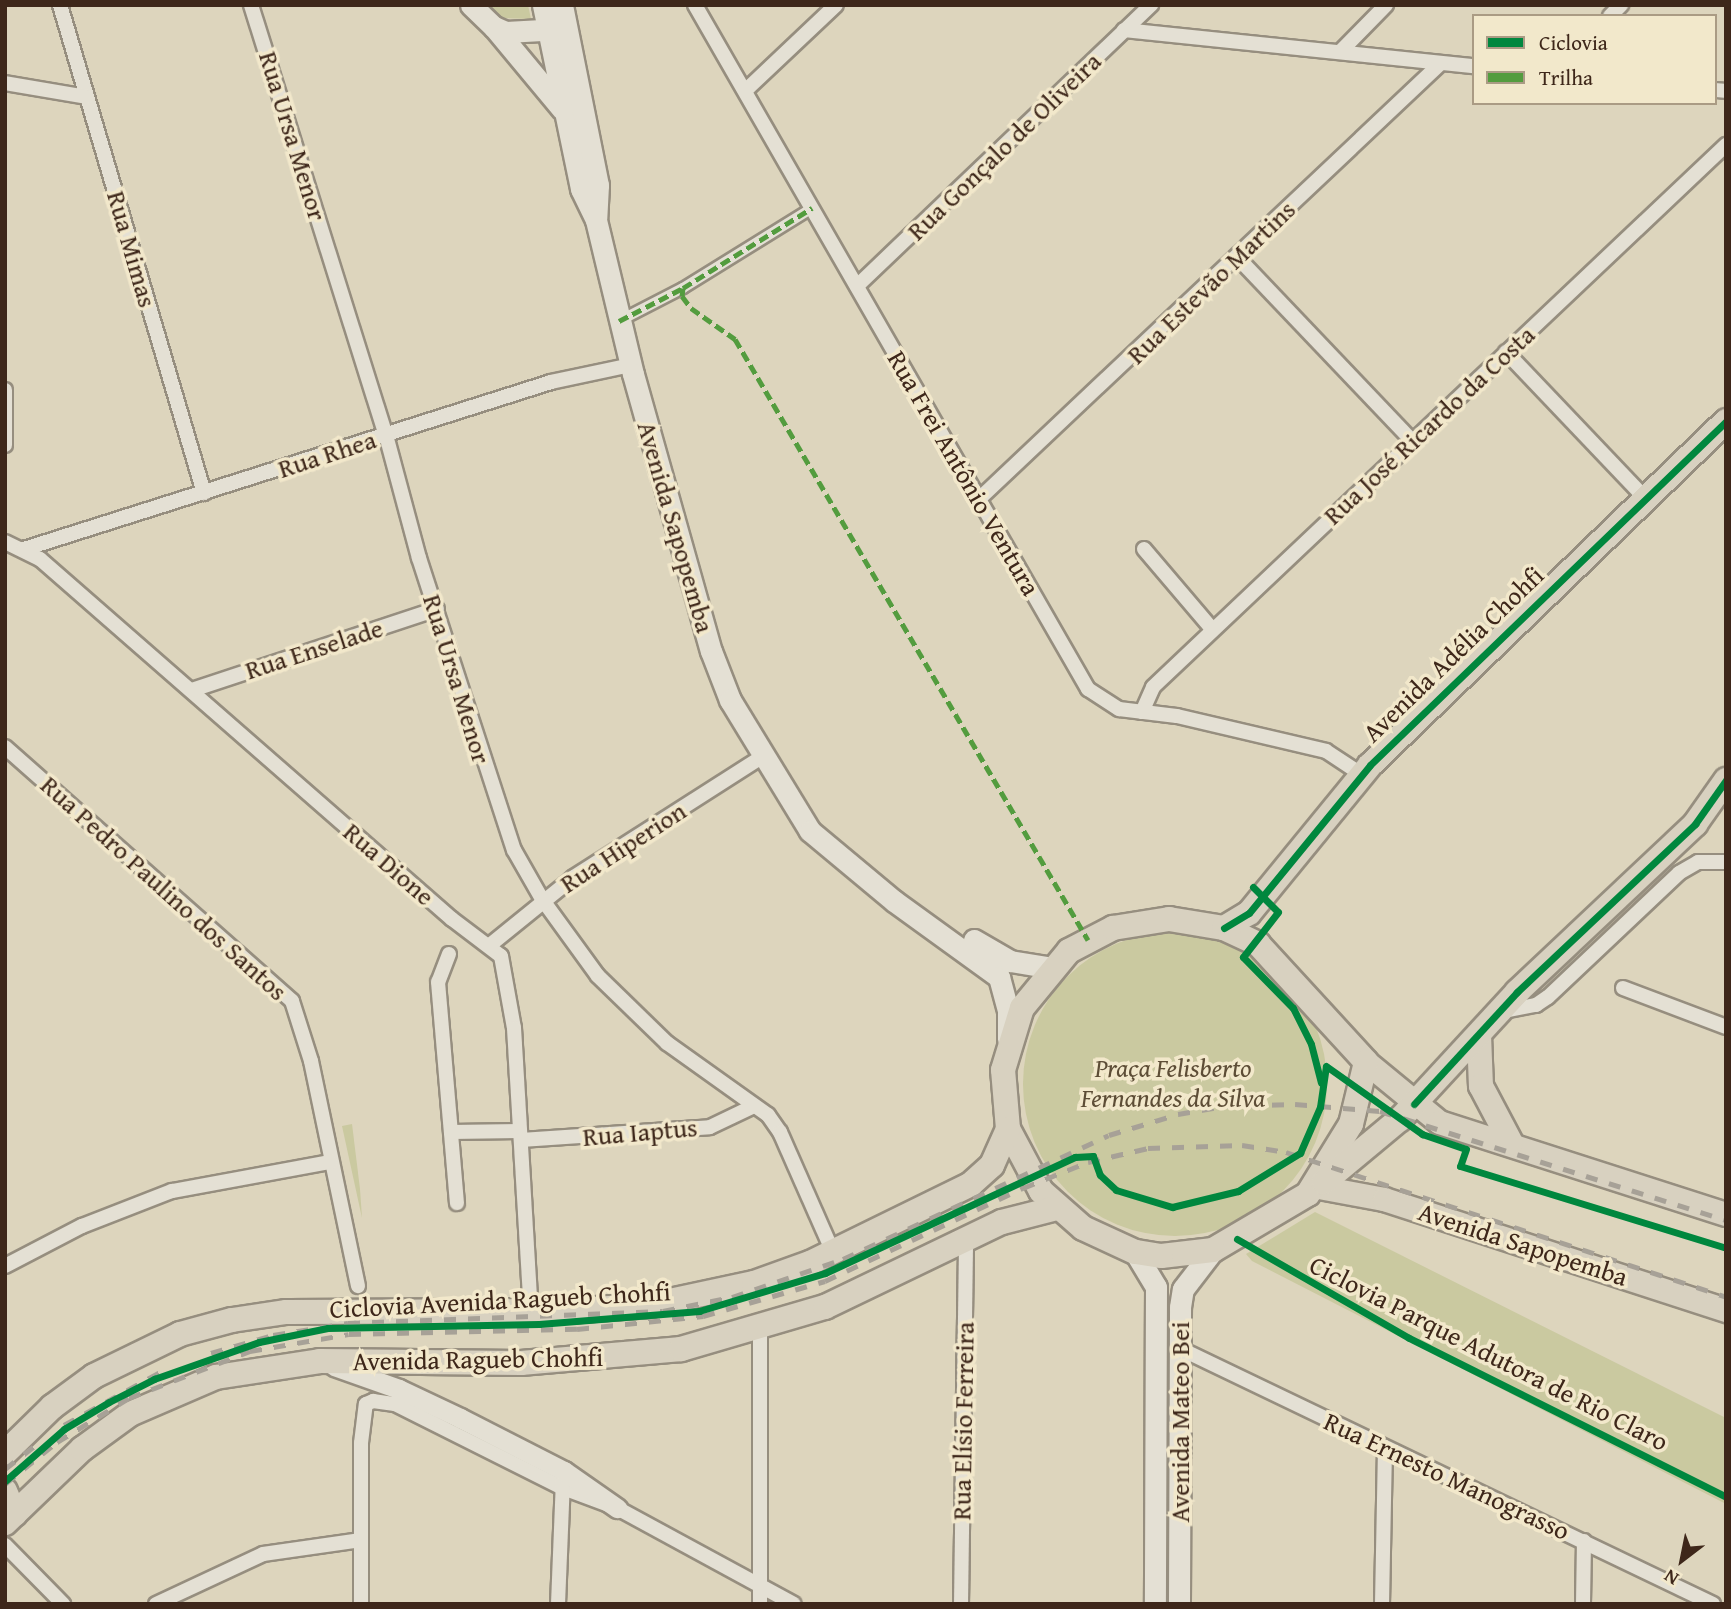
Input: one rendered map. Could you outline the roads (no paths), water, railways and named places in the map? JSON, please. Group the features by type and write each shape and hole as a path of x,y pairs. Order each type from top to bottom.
{"highway":[{"name":"Avenida Adélia Chohfi","path":"1224,928 1249,914 1361,774 1726,421"},
{"path":"1313,1190 1351,1124 1366,1062 1280,964 1258,944 1224,928 1169,919 1141,921 1088,940 1053,968 1031,992 1009,1041 1003,1070 1008,1129 1027,1172 1057,1208 1083,1228 1135,1252 1173,1256 1213,1250 1313,1190 1413,1104 1498,1013 1695,824 1726,780"},
{"path":"1479,1035 1482,1086 1511,1143"},
{"name":"Avenida Ragueb Chohfi","path":"5,1453 52,1407 94,1376 180,1334 286,1312 531,1311 694,1298 754,1283 833,1252 984,1175 1000,1153 1008,1129"},
{"name":"Avenida Ragueb Chohfi","path":"10,1519 82,1449 130,1414 216,1377 320,1362 521,1363 615,1357 681,1349 760,1329 867,1291 966,1239 1024,1214 1057,1208"},
{"path":"5,1491 10,1519"}],"main road":[{"path":"471,5 494,27 565,113"},
{"name":"Avenida Sapopemba","path":"543,5 557,29 598,185 596,220"},
{"name":"Avenida Sapopemba","path":"562,5 557,29 565,113 581,188 596,220 631,365 711,651 730,700 762,757 810,831 894,901 999,977 1008,1010 1009,1041"},
{"path":"494,27 515,33 557,29"},
{"name":"Avenida Sapopemba","path":"802,816 819,821 903,892 993,952 1010,961 1053,968"},
{"path":"1366,1062 1413,1104 1439,1122 1726,1214"},
{"name":"Avenida Sapopemba","path":"1313,1190 1384,1199 1726,1310"},
{"name":"Avenida Mateo Bei","path":"1179,1604 1183,1289 1213,1250"},
{"name":"Avenida Mateo Bei","path":"1135,1252 1156,1287 1155,1604"}],"street":[{"name":"Rua Mimas","path":"60,5 204,493"},
{"name":"Rua Ursa Menor","path":"251,5 386,435 495,800 514,850 542,899 598,976 641,1018 768,1115 780,1132 833,1252"},
{"name":"Rua Frei Antônio Ventura","path":"695,5 1088,690 1119,709 1326,751 1361,774"},
{"path":"745,91 836,5"},
{"name":"Rua Gonçalo de Oliveira","path":"857,286 1151,5"},
{"path":"1340,52 1386,5"},
{"path":"1124,30 1472,66"},
{"name":"Rua Estevão Martins","path":"979,499 1238,258 1441,63"},
{"path":"5,83 86,97"},
{"name":"Rua José Ricardo da Costa","path":"1142,712 1153,687 1726,145"},
{"path":"619,321 683,288 812,208"},
{"path":"1238,258 1412,442"},
{"path":"1506,352 1645,498"},
{"name":"Rua Rhea","path":"24,549 551,382 631,365"},
{"path":"5,390 5,445"},
{"name":"Rua Dione","path":"5,542 24,549 191,690 452,919 490,945 501,956 507,976 521,1135 531,1311"},
{"path":"1144,550 1213,630"},
{"name":"Rua Enselade","path":"191,690 437,609"},
{"name":"Rua Pedro Paulino dos Santos","path":"5,747 282,989 300,1023 358,1286"},
{"name":"Rua Hiperion","path":"490,945 542,899 762,757"},
{"path":"1498,1013 1536,1005 1548,997 1679,873 1698,862 1726,862"},
{"path":"449,954 438,982 457,1203"},
{"path":"1623,988 1726,1027"},
{"name":"Rua Iaptus","path":"452,1132 521,1135 710,1127 754,1106"},
{"path":"5,1266 82,1226 172,1191 330,1162"},
{"name":"Rua Elísio Ferreira","path":"961,1604 966,1239"},
{"path":"760,1329 760,1604"},
{"name":"Rua Ernesto Manograsso","path":"1181,1349 1713,1604"},
{"path":"320,1362 399,1389 794,1604"},
{"path":"361,1604 363,1421 366,1404 373,1401 395,1404 563,1479"},
{"path":"1382,1604 1385,1448"},
{"path":"558,1604 563,1479"},
{"path":"156,1604 263,1554 361,1540"},
{"path":"1583,1604 1584,1541"},
{"path":"5,1545 62,1604"}],"railway":[{"path":"211,1353 273,1335 348,1323 663,1311 732,1297 843,1259 1109,1135 1178,1114 1224,1106 1295,1104 1380,1111 1726,1220"},
{"path":"5,1484 57,1442 129,1398 250,1351 349,1334 577,1329 703,1316 825,1281 1023,1188 1088,1162 1148,1148 1242,1145 1286,1152 1726,1297"},
{"path":"64,1425 162,1371"},
{"path":"5,1469 36,1445"}],"park label":[{"name":"Praça Felisberto Fernandes da Silva","path":"1173,1083"}]}
